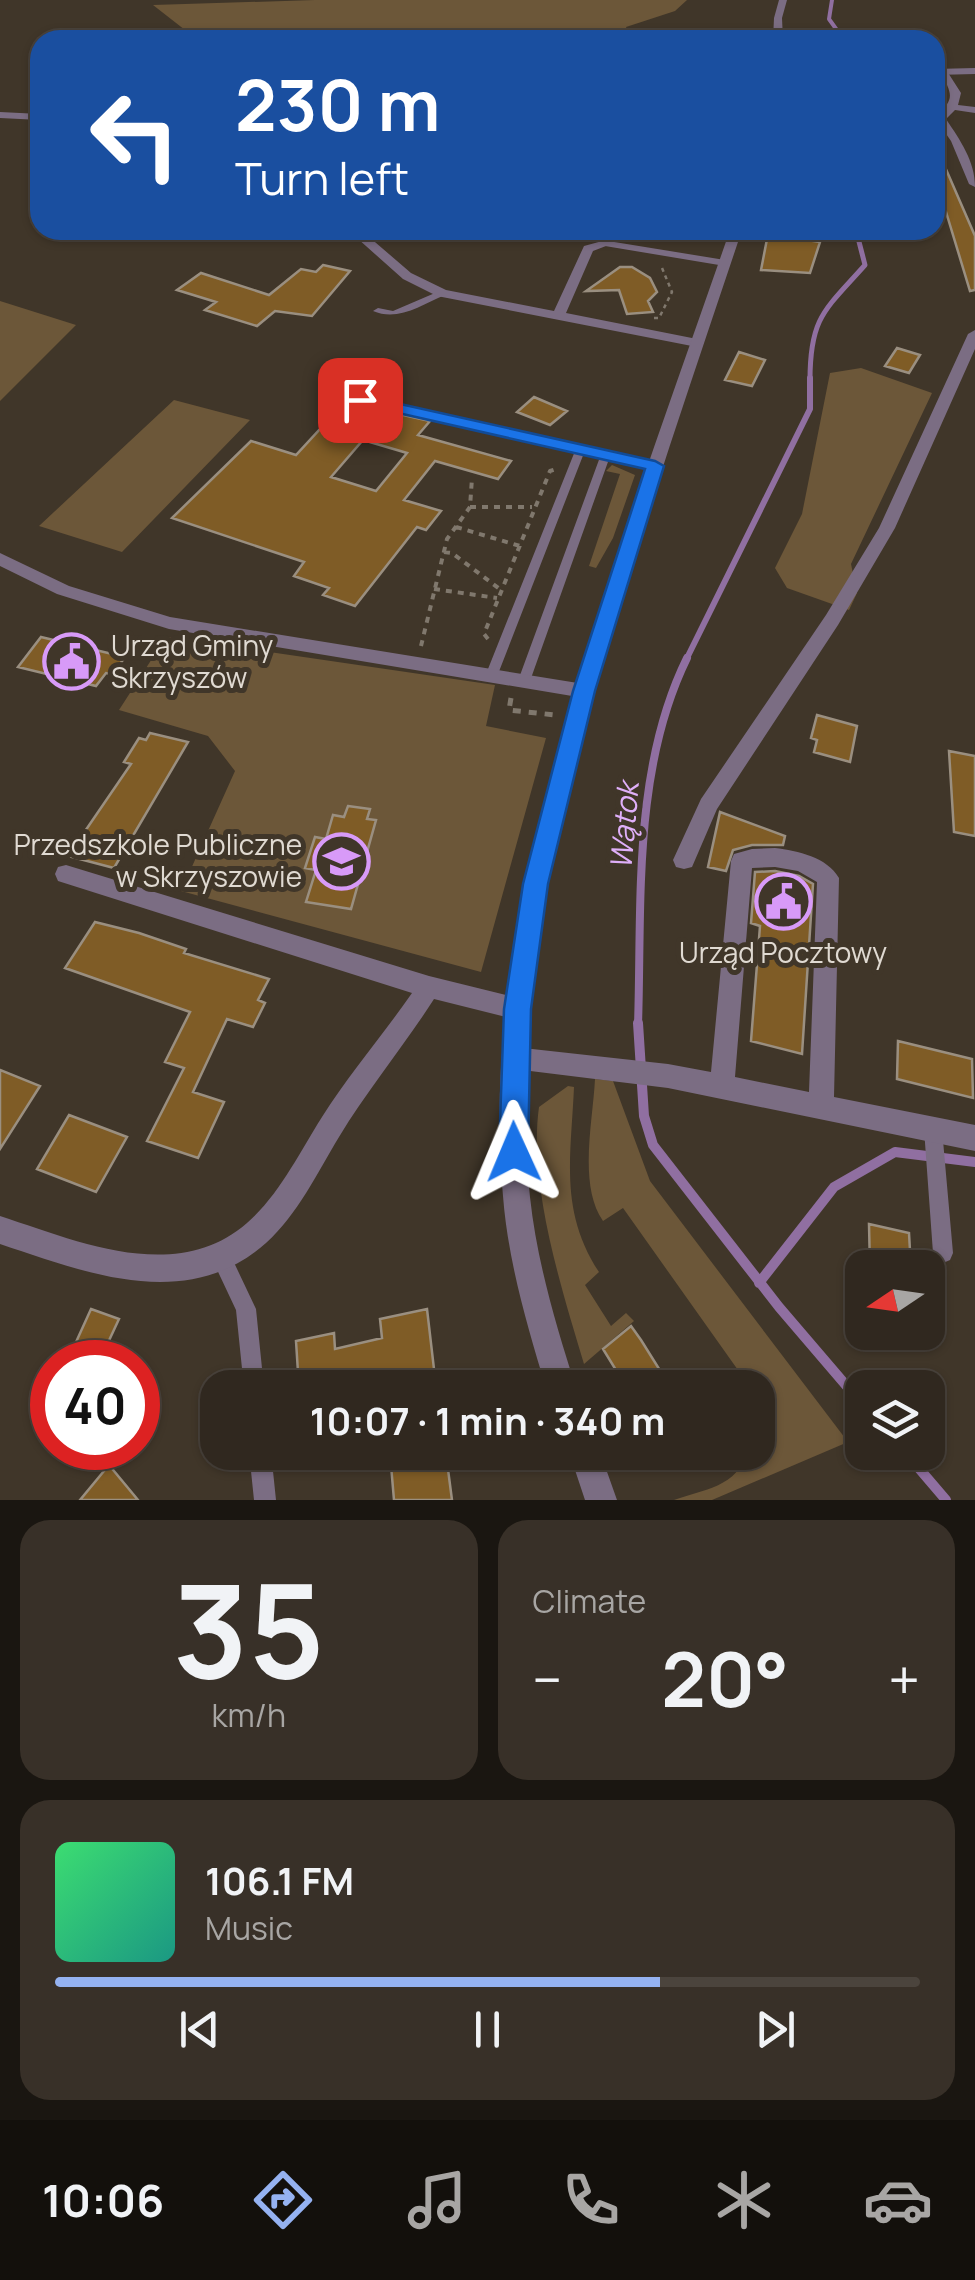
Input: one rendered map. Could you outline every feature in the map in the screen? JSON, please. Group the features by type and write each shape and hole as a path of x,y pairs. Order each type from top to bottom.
{"street":[{"path":"778,30 783,0"},
{"path":"945,71 975,71"},
{"path":"945,78 956,93 953,107"},
{"path":"945,112 953,107 975,110"},
{"path":"0,115 30,116"},
{"path":"945,128 956,141 975,184"},
{"path":"366,240 407,276 442,293 697,343"},
{"path":"555,1370 521,1234 514,1152 514,1058 535,884 584,691 655,466 733,240"},
{"path":"558,317 588,249 602,243"},
{"path":"684,860 708,805 832,620 887,528 975,334"},
{"path":"0,559 63,590 155,620 220,634 584,691"},
{"path":"722,1086 742,861 758,855 818,867 828,878 822,1106"},
{"path":"66,874 429,986 518,1009"},
{"path":"0,1230 108,1264 136,1268 191,1268 222,1259 264,1224 287,1198 356,1088 429,986"},
{"path":"514,1058 668,1076 975,1138"},
{"path":"590,1470 601,1500"}],"lane":[{"path":"602,243 661,258 725,263"},
{"path":"378,311 394,314 442,293"},
{"path":"324,390 655,466"},
{"path":"492,674 580,451"},
{"path":"520,682 605,456"},
{"path":"933,1131 944,1250"},
{"path":"222,1259 246,1309 252,1370"},
{"path":"262,1470 265,1500"}],"path":[{"path":"646,318 659,318 672,292 661,258"},
{"path":"492,646 484,634 533,507 550,470 566,466"},
{"path":"426,652 421,642 444,552 470,507 472,478"},
{"path":"470,507 533,507"},
{"path":"456,527 518,546"},
{"path":"444,552 452,553 501,590"},
{"path":"434,590 498,598"},
{"path":"520,682 509,710 559,715"}],"shaded area":[{"path":"315,0 687,0 675,11 626,27 627,30 185,30 153,5"},
{"path":"0,301 76,325 0,401"},
{"path":"861,368 932,393 851,564 857,593 849,610 787,588 775,568 802,514 830,373"},
{"path":"174,400 250,420 122,552 39,526"},
{"path":"612,465 635,475 613,538 596,568 589,566 620,474 606,471"},
{"path":"166,637 495,685 486,726 546,738 481,972 181,891 235,771 208,736 119,710"},
{"path":"595,1079 613,1081 650,1181 845,1438 845,1443 712,1500 674,1500 728,1480 738,1470 775,1470 775,1370 738,1370 623,1208 603,1221 591,1190 590,1133"},
{"path":"568,1086 574,1087 570,1160 573,1205 586,1249 599,1272 585,1285 611,1326 626,1313 634,1321 584,1364 549,1237 538,1170 539,1107"}],"building":[{"path":"945,167 975,236 975,290 970,291 945,209"},
{"path":"767,240 820,242 810,273 761,270"},
{"path":"323,265 350,271 312,316 275,311 257,326 205,310 216,302 177,290 201,273 269,295 301,269 316,272"},
{"path":"620,267 632,267 650,278 657,292 648,301 653,312 627,314 619,290 586,291"},
{"path":"897,348 920,355 909,373 885,366"},
{"path":"739,352 765,360 752,386 725,380"},
{"path":"534,397 567,411 550,425 517,412"},
{"path":"345,402 430,421 418,435 511,461 498,479 435,461 404,500 441,511 426,530 417,527 355,606 323,595 329,588 294,576 304,562 172,518 251,441 296,455","holes":["363,440 407,453 376,491 331,477"]},
{"name":"Urząd Gminy Skrzyszów","path":"41,637 125,657 113,674 106,673 96,686 18,667"},
{"path":"817,715 857,726 850,762 814,752 817,740 811,738"},
{"path":"150,733 188,742 114,868 68,856 131,764 124,762 139,738 146,740"},
{"path":"949,751 975,756 975,836 954,832"},
{"name":"Przedszkole Publiczne w Skrzyszowie","path":"348,806 370,809 367,819 376,820 351,909 306,902 316,870 305,868 315,837 326,839 333,815 344,817"},
{"path":"720,812 785,836 783,845 752,845 733,850 726,871 708,867"},
{"path":"755,872 799,876 813,884 802,1054 751,1041 760,926 751,923"},
{"path":"95,922 139,933 186,949 184,953 269,979 258,1000 265,1003 253,1027 227,1019 193,1092 224,1102 198,1158 147,1141 184,1068 165,1062 190,1012 65,968"},
{"path":"898,1041 972,1059 973,1098 897,1079"},
{"path":"0,1070 40,1086 0,1149"},
{"path":"69,1115 127,1137 96,1192 37,1169"},
{"path":"869,1224 909,1233 910,1250 870,1250"},
{"path":"91,1309 119,1319 109,1340 77,1340"},
{"path":"427,1309 434,1369 298,1370 296,1341 334,1333 335,1349 382,1338 380,1319"},
{"path":"631,1326 660,1370 616,1370 603,1349"},
{"path":"105,1470 113,1470 138,1500 80,1500"},
{"path":"391,1470 448,1470 452,1500 394,1500"}],"waterway":[{"name":"Wątok","path":"832,0 829,19 837,30"},
{"name":"Wątok","path":"810,380 813,342 822,316 865,265 859,240"},
{"name":"Wątok","path":"686,660 810,409 810,380"},
{"name":"Wątok","path":"638,1023 648,791 669,701 687,658"},
{"name":"Wątok","path":"638,1023 644,1116 653,1145 760,1282"},
{"path":"760,1282 834,1187 895,1152 975,1162"},
{"name":"Wątok","path":"760,1282 845,1384"},
{"name":"Wątok","path":"920,1470 946,1500"}],"place":[{"name":"Urząd Gminy Skrzyszów","path":"72,662"},
{"name":"Przedszkole Publiczne w Skrzyszowie","path":"341,861"},
{"name":"Urząd Pocztowy","path":"783,902"}],"route":[{"path":"360,400 655,466 584,691 535,884 522,964 514,1058 514,1152"}]}
